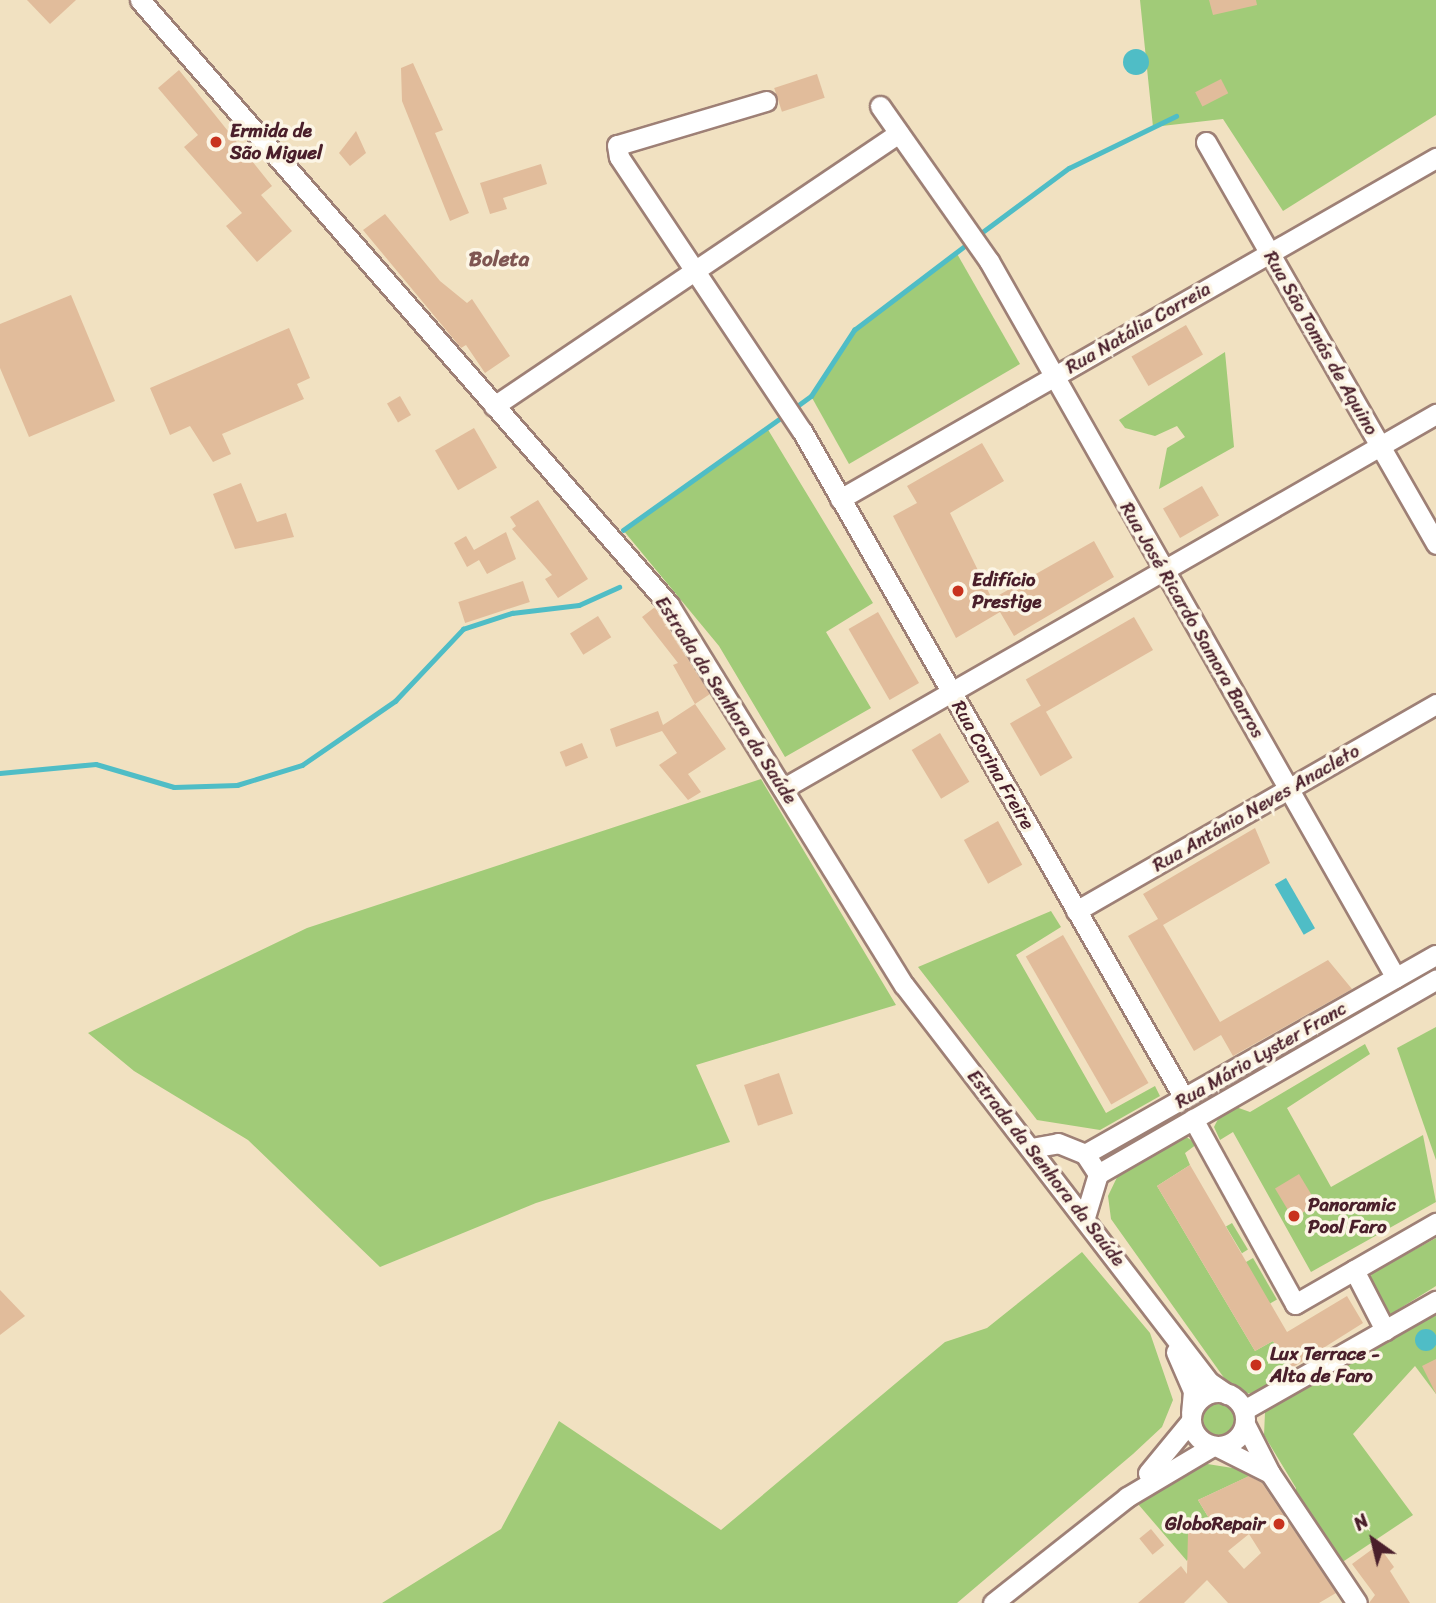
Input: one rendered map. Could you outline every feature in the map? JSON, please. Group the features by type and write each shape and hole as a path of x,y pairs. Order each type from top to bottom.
{"street":[{"name":"Estrada da Senhora da Saúde","path":"140,0 669,605 904,985 1155,1310"},
{"name":"Rua Corina Freire","path":"766,101 617,145 784,402 1184,1098"},
{"name":"Rua José Ricardo Samora Barros","path":"880,106 986,256 1396,978"},
{"path":"494,406 899,133"},
{"name":"Rua São Tomás de Aquino","path":"1206,142 1436,544"},
{"name":"Rua Natália Correia","path":"840,499 1436,158"},
{"path":"784,788 1436,414"},
{"name":"Rua António Neves Anacleto","path":"1076,911 1436,705"},
{"name":"Rua Mário Lyster Franc","path":"1085,1154 1436,955"},
{"name":"Rua Mário Lyster Franc","path":"1098,1174 1436,979"},
{"path":"1193,1119 1295,1304 1436,1223"},
{"path":"1031,1148 1058,1143 1085,1154 1098,1174 1085,1217"},
{"path":"1354,1270 1385,1330"},
{"path":"993,1603 1112,1508 1216,1447 1236,1441 1245,1417 1436,1301"},
{"path":"1155,1310 1209,1382 1227,1394 1245,1417 1270,1474 1357,1603"},
{"path":"1155,1310 1193,1391 1190,1418 1200,1441 1270,1474"},
{"path":"1112,1508 1190,1418 1206,1394 1227,1394"}],"green space":[{"path":"1140,0 1436,0 1436,115 1283,211 1223,119 1153,127"},
{"path":"956,252 1020,364 849,464 811,396 854,330"},
{"path":"1225,352 1234,447 1159,489 1167,448 1185,437 1177,426 1155,436 1125,428 1119,420"},
{"path":"767,428 873,603 826,632 871,708 785,757 719,646 623,530"},
{"path":"761,779 896,1005 696,1065 730,1142 536,1203 380,1267 248,1140 134,1071 88,1033 307,928"},
{"path":"1051,911 1061,927 1016,955 1106,1113 1155,1086 1160,1096 1100,1130 1037,1120 918,967"},
{"path":"1436,1027 1436,1160 1397,1048"},
{"path":"1365,1044 1370,1054 1287,1108 1331,1187 1423,1135 1436,1202 1311,1272 1233,1132 1220,1140 1214,1127 1222,1111 1233,1106 1250,1112"},
{"path":"1185,1136 1197,1144 1185,1153 1190,1165 1157,1186 1255,1351 1273,1341 1291,1372 1256,1392 1246,1394 1227,1382 1111,1219 1108,1196 1121,1169"},
{"path":"1232,1223 1248,1250 1242,1253 1226,1227"},
{"path":"1436,1238 1436,1286 1391,1314 1384,1311 1369,1282 1372,1273"},
{"path":"1082,1252 1150,1333 1173,1400 1162,1427 957,1603 382,1603 501,1529 559,1421 721,1530 945,1342 987,1328"},
{"path":"1253,1258 1277,1300 1269,1304 1245,1262"},
{"path":"1436,1308 1436,1394 1415,1366 1353,1434 1413,1515 1341,1563 1296,1501 1296,1488 1264,1435 1265,1412"},
{"path":"1220,1402 1232,1407 1237,1419 1232,1431 1220,1436 1208,1431 1203,1419 1208,1407"},
{"path":"1201,1463 1258,1472 1198,1500 1210,1520 1187,1561 1138,1504"}],"water":[{"path":"1136,49 1145,53 1149,62 1145,71 1136,75 1127,71 1123,62 1127,53"},
{"path":"1286,878 1315,928 1304,935 1275,884"},
{"path":"1426,1329 1434,1332 1437,1340 1434,1348 1426,1351 1418,1348 1415,1340 1418,1332"}],"building":[{"path":"27,0 76,0 50,24"},
{"path":"1209,0 1256,0 1257,5 1213,15"},
{"path":"413,63 443,130 435,133 469,213 450,221 402,101 401,68"},
{"path":"179,70 272,186 261,195 292,231 257,262 226,226 242,213 184,147 198,135 158,88"},
{"path":"817,74 825,98 782,112 774,88"},
{"path":"1221,79 1228,93 1202,106 1195,92"},
{"path":"356,131 366,153 350,166 339,153"},
{"path":"541,164 547,184 503,198 507,209 490,214 480,183"},
{"path":"385,214 440,281 467,303 472,299 510,356 485,373 466,345 461,348 363,230"},
{"path":"71,295 115,401 29,437 0,368 0,324"},
{"path":"1186,325 1203,354 1148,386 1131,356"},
{"path":"289,328 310,378 297,384 304,399 222,434 231,454 213,462 190,426 170,435 150,388"},
{"path":"400,396 411,415 398,423 387,404"},
{"path":"474,428 497,468 458,490 435,450"},
{"path":"982,443 1004,481 950,513 992,599 1094,541 1114,577 1014,636 1000,612 956,638 893,516 917,503 907,486"},
{"path":"241,483 257,522 286,513 294,537 235,549 213,494"},
{"path":"1202,486 1219,515 1180,538 1163,508"},
{"path":"538,500 588,579 558,598 545,579 552,575 512,529 516,526 510,517"},
{"path":"506,532 516,559 487,574 479,560 467,567 454,543 466,536 474,550"},
{"path":"523,581 530,602 465,623 458,602"},
{"path":"655,607 710,694 695,704 673,665 678,663 642,617"},
{"path":"878,612 919,683 890,700 849,629"},
{"path":"598,616 611,637 583,655 570,633"},
{"path":"1134,617 1153,650 1045,712 1026,680"},
{"path":"695,704 726,749 688,774 701,792 688,800 659,765 677,753 662,731 616,747 610,729 658,711 663,725"},
{"path":"1042,705 1072,758 1040,776 1010,724"},
{"path":"940,733 969,782 941,799 912,750"},
{"path":"582,743 588,758 566,767 560,752"},
{"path":"998,821 1022,865 988,884 964,840"},
{"path":"1255,828 1270,863 1163,925 1220,1022 1328,960 1352,989 1233,1056 1221,1035 1194,1051 1128,936 1158,919 1143,894"},
{"path":"1063,935 1148,1083 1111,1105 1026,956"},
{"path":"779,1073 793,1114 758,1126 744,1085"},
{"path":"1190,1165 1287,1332 1347,1296 1363,1323 1290,1369 1273,1341 1255,1351 1157,1186"},
{"path":"1299,1174 1317,1204 1293,1218 1275,1188"},
{"path":"0,1290 25,1316 0,1335"},
{"path":"1436,1359 1436,1394 1422,1366"},
{"path":"1249,1476 1262,1483 1336,1593 1319,1603 1228,1603 1207,1580 1184,1603 1138,1603 1181,1566 1187,1574 1188,1532 1210,1520 1198,1500","holes":["1249,1534 1261,1553 1244,1569 1228,1551"]},
{"path":"1151,1529 1164,1545 1153,1555 1139,1538"},
{"path":"1378,1545 1394,1567 1390,1571 1410,1603 1369,1603 1375,1595 1352,1564"}],"waterway":[{"path":"977,236 1069,168 1176,116"},
{"path":"793,409 811,396 854,330 970,242"},
{"path":"623,530 786,414"},
{"path":"0,773 96,764 174,787 237,785 302,765 395,701 463,629 512,613 579,605 619,587"}],"place":[{"name":"Ermida de São Miguel","path":"216,142"},
{"name":"Edifício Prestige","path":"958,591"},
{"name":"Panoramic Pool Faro","path":"1294,1216"},
{"name":"Lux Terrace - Alta de Faro","path":"1256,1365"},
{"name":"GloboRepair","path":"1279,1524"}],"district":[{"name":"Boleta","path":"499,259"}]}
